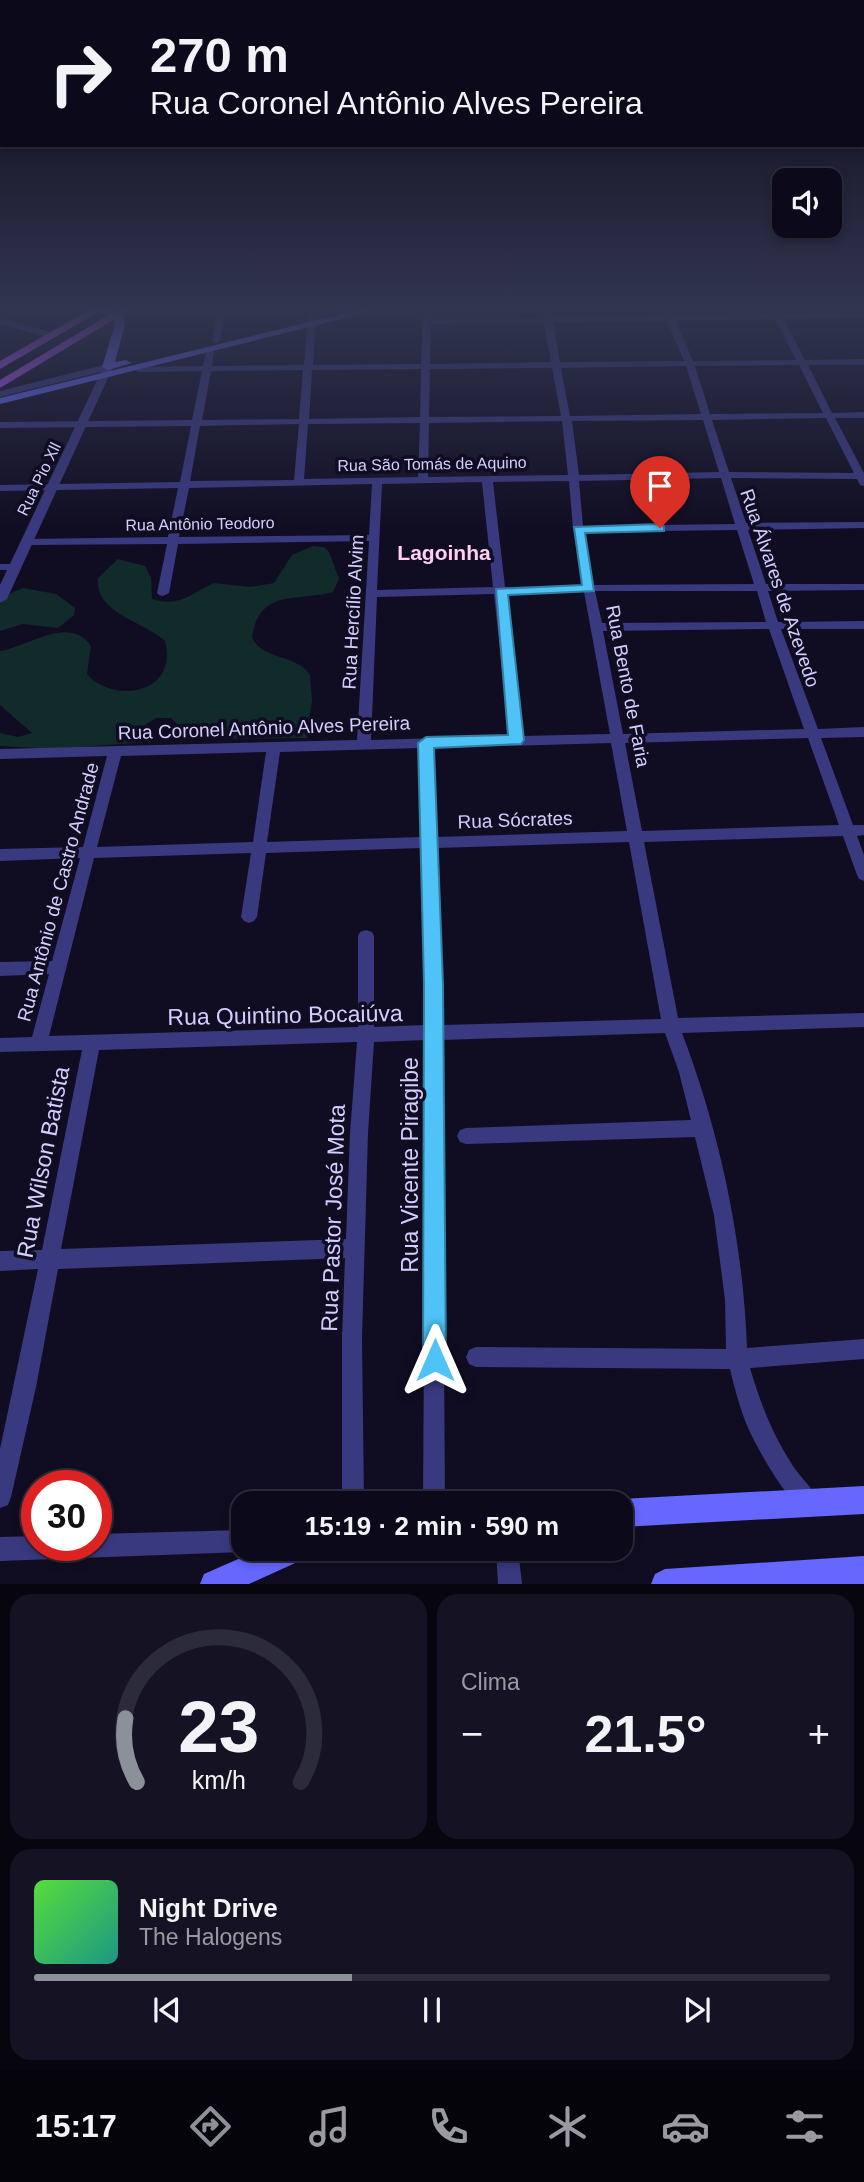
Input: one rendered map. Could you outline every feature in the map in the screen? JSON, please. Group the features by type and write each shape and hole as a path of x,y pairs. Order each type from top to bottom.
{"main road":[{"path":"0,401 60,384"},
{"path":"633,1512 864,1500"},
{"path":"214,1584 267,1561"},
{"path":"665,1584 864,1572"}],"street":[{"path":"0,394 46,384"},
{"name":"Rua Pio Xll","path":"0,599 100,384"},
{"path":"163,593 176,541 183,484 203,384"},
{"path":"299,481 309,384"},
{"path":"423,481 426,384"},
{"name":"Rua Bento de Faria","path":"560,384 576,477 578,529 671,1026 688,1072 724,1216 735,1300 737,1359 754,1417 786,1475 808,1502"},
{"name":"Rua Álvares de Azevedo","path":"696,384 723,475 811,732 857,830 864,876"},
{"path":"814,384 863,478"},
{"path":"0,425 864,415"},
{"name":"Rua São Tomás de Aquino","path":"0,488 723,475 863,478"},
{"path":"487,479 516,740"},
{"name":"Rua Hercílio Alvim","path":"364,744 377,482"},
{"path":"578,529 864,526"},
{"name":"Rua Antônio Teodoro","path":"27,542 374,537"},
{"path":"0,567 14,567"},
{"path":"372,594 590,588 864,587"},
{"path":"596,627 864,625"},
{"name":"Rua Coronel Antônio Alves Pereira","path":"0,754 864,732"},
{"name":"Rua Vicente Piragibe","path":"426,743 431,842 434,1034 434,1491"},
{"path":"249,917 274,746"},
{"name":"Rua Antônio de Castro Andrade","path":"39,1042 115,751"},
{"name":"Rua Sócrates","path":"0,855 857,830"},
{"name":"Rua Pastor José Mota","path":"353,1491 352,1338 366,1036 366,936"},
{"path":"0,969 59,967"},
{"name":"Rua Quintino Bocaiúva","path":"0,1045 864,1020"},
{"name":"Rua Wilson Batista","path":"0,1497 92,1041"},
{"path":"466,1136 701,1128"},
{"path":"0,1261 356,1248"},
{"path":"476,1357 737,1359 864,1349"},
{"path":"0,1549 231,1541"},
{"path":"508,1561 510,1584"}],"green space":[{"path":"313,546 324,547 329,552 339,579 333,592 271,604 262,611 252,638 264,651 297,664 310,675 312,700 307,738 211,739 186,733 171,718 156,718 146,724 145,742 56,749 0,746 0,733 18,737 32,733 0,705 0,651 60,632 72,633 82,637 91,646 87,674 98,683 126,691 141,689 153,683 162,673 167,659 165,641 122,616 104,600 99,590 98,578 118,559 145,566 151,578 152,599 170,602 185,598 214,583 251,587 274,583 292,555"},
{"path":"23,588 56,594 75,608 74,615 58,628 23,624 0,631 0,604 11,593"}],"district":[{"name":"Lagoinha","path":"444,552"}],"route":[{"path":"435,1360 434,1034 431,842 426,743 516,740 501,592 590,588 578,529 660,528"}]}
